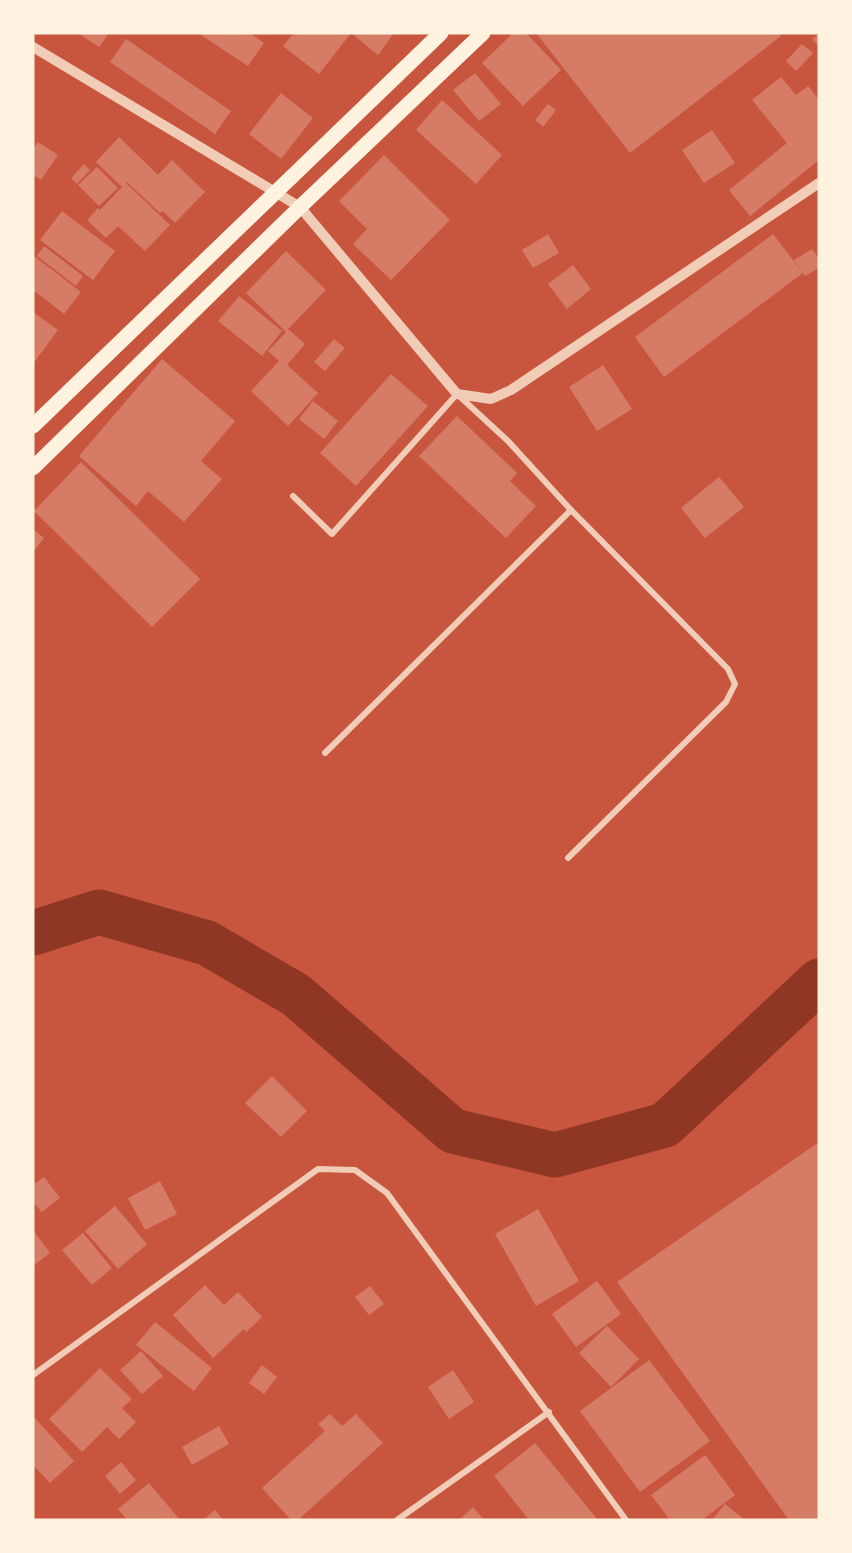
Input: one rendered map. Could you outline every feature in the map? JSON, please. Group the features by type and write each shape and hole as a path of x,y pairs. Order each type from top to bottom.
{"main road":[{"path":"33,426 441,33"},
{"path":"33,468 300,207 483,33"},
{"path":"178,287 197,308"}],"street":[{"path":"33,47 300,207 457,394 508,441 571,510 728,669 735,684 726,702 568,858"},
{"path":"457,394 491,399 511,390 819,183"},
{"path":"293,496 332,534 457,394"},
{"path":"325,753 571,510"},
{"path":"33,1375 318,1169 355,1170 387,1193 626,1520"},
{"path":"397,1520 549,1412"}],"building":[{"path":"78,33 109,33 99,47"},
{"path":"198,33 250,33 264,43 248,66"},
{"path":"294,33 351,33 319,74 283,46"},
{"path":"351,33 394,33 378,55"},
{"path":"513,33 526,33 561,70 523,106 482,63"},
{"path":"536,33 779,33 781,36 630,153"},
{"path":"819,34 819,47 812,39"},
{"path":"126,39 231,111 215,134 110,62"},
{"path":"802,44 813,53 796,71 786,61"},
{"path":"475,73 501,104 479,121 453,90"},
{"path":"781,77 796,95 808,86 819,100 819,160 750,216 729,190 787,143 752,100"},
{"path":"281,93 313,118 281,159 249,134"},
{"path":"442,100 502,155 476,184 416,130"},
{"path":"548,104 556,110 543,127 535,120"},
{"path":"712,130 735,163 704,183 682,150"},
{"path":"119,137 158,175 172,160 205,192 175,223 163,211 160,213 127,182 170,225 145,251 118,226 106,238 87,220 122,187 96,162"},
{"path":"38,142 58,155 41,180 33,175 33,149"},
{"path":"384,155 450,220 391,280 353,244 367,229 339,201"},
{"path":"84,164 90,170 77,184 71,178"},
{"path":"97,167 118,188 99,206 78,185"},
{"path":"62,211 115,251 93,280 40,240"},
{"path":"548,234 559,253 533,268 522,250"},
{"path":"773,234 803,273 664,377 635,337"},
{"path":"44,246 83,276 76,286 37,256"},
{"path":"812,249 819,259 819,268 805,276 794,260"},
{"path":"286,251 326,290 288,329 305,344 287,365 318,393 288,426 251,391 279,361 268,351 286,332 246,293"},
{"path":"33,255 81,292 64,314 33,290"},
{"path":"573,265 591,289 567,309 548,284"},
{"path":"239,296 282,331 262,356 218,321"},
{"path":"33,312 58,330 33,364"},
{"path":"334,339 345,348 325,371 314,362"},
{"path":"162,359 235,421 201,461 222,479 184,522 148,491 136,506 79,456"},
{"path":"603,365 632,409 597,431 569,387"},
{"path":"391,374 428,406 356,486 320,453"},
{"path":"313,401 338,421 324,439 299,419"},
{"path":"457,416 517,473 510,481 536,506 506,538 419,456"},
{"path":"81,462 200,579 152,627 34,511"},
{"path":"719,477 744,507 705,538 681,508"},
{"path":"33,529 44,538 33,552"},
{"path":"272,1076 307,1111 281,1137 245,1103"},
{"path":"819,1142 819,1520 789,1520 617,1282"},
{"path":"44,1177 60,1198 42,1212 33,1202 33,1185"},
{"path":"160,1181 177,1214 145,1230 128,1198"},
{"path":"115,1206 147,1244 118,1269 85,1231"},
{"path":"538,1209 579,1281 536,1306 495,1234"},
{"path":"33,1230 50,1253 33,1266"},
{"path":"83,1233 112,1268 92,1285 62,1250"},
{"path":"597,1281 621,1314 576,1347 552,1314"},
{"path":"205,1285 224,1305 238,1292 262,1317 246,1332 244,1329 213,1358 173,1315"},
{"path":"370,1286 384,1304 369,1315 355,1297"},
{"path":"155,1322 212,1368 194,1391 136,1345"},
{"path":"607,1326 639,1359 611,1387 579,1353"},
{"path":"141,1351 163,1376 142,1394 120,1370"},
{"path":"649,1360 710,1441 640,1492 580,1411"},
{"path":"262,1365 277,1377 264,1394 249,1383"},
{"path":"100,1368 132,1399 122,1408 136,1422 119,1439 107,1427 82,1452 49,1419"},
{"path":"453,1370 474,1402 449,1419 428,1387"},
{"path":"330,1414 342,1426 356,1414 383,1443 298,1520 291,1520 262,1488 325,1431 318,1424"},
{"path":"33,1416 74,1461 50,1483 33,1465"},
{"path":"219,1426 229,1444 192,1465 182,1447"},
{"path":"535,1443 598,1520 529,1520 494,1476"},
{"path":"705,1455 735,1495 702,1520 670,1520 651,1495"},
{"path":"121,1462 136,1480 120,1494 105,1476"},
{"path":"149,1483 180,1520 127,1520 118,1509"},
{"path":"725,1504 745,1520 712,1520"},
{"path":"473,1507 484,1520 459,1520"},
{"path":"215,1510 223,1520 203,1520"}],"waterway":[{"path":"33,933 99,912 207,943 296,995 453,1131 555,1155 665,1125 819,981"}]}
